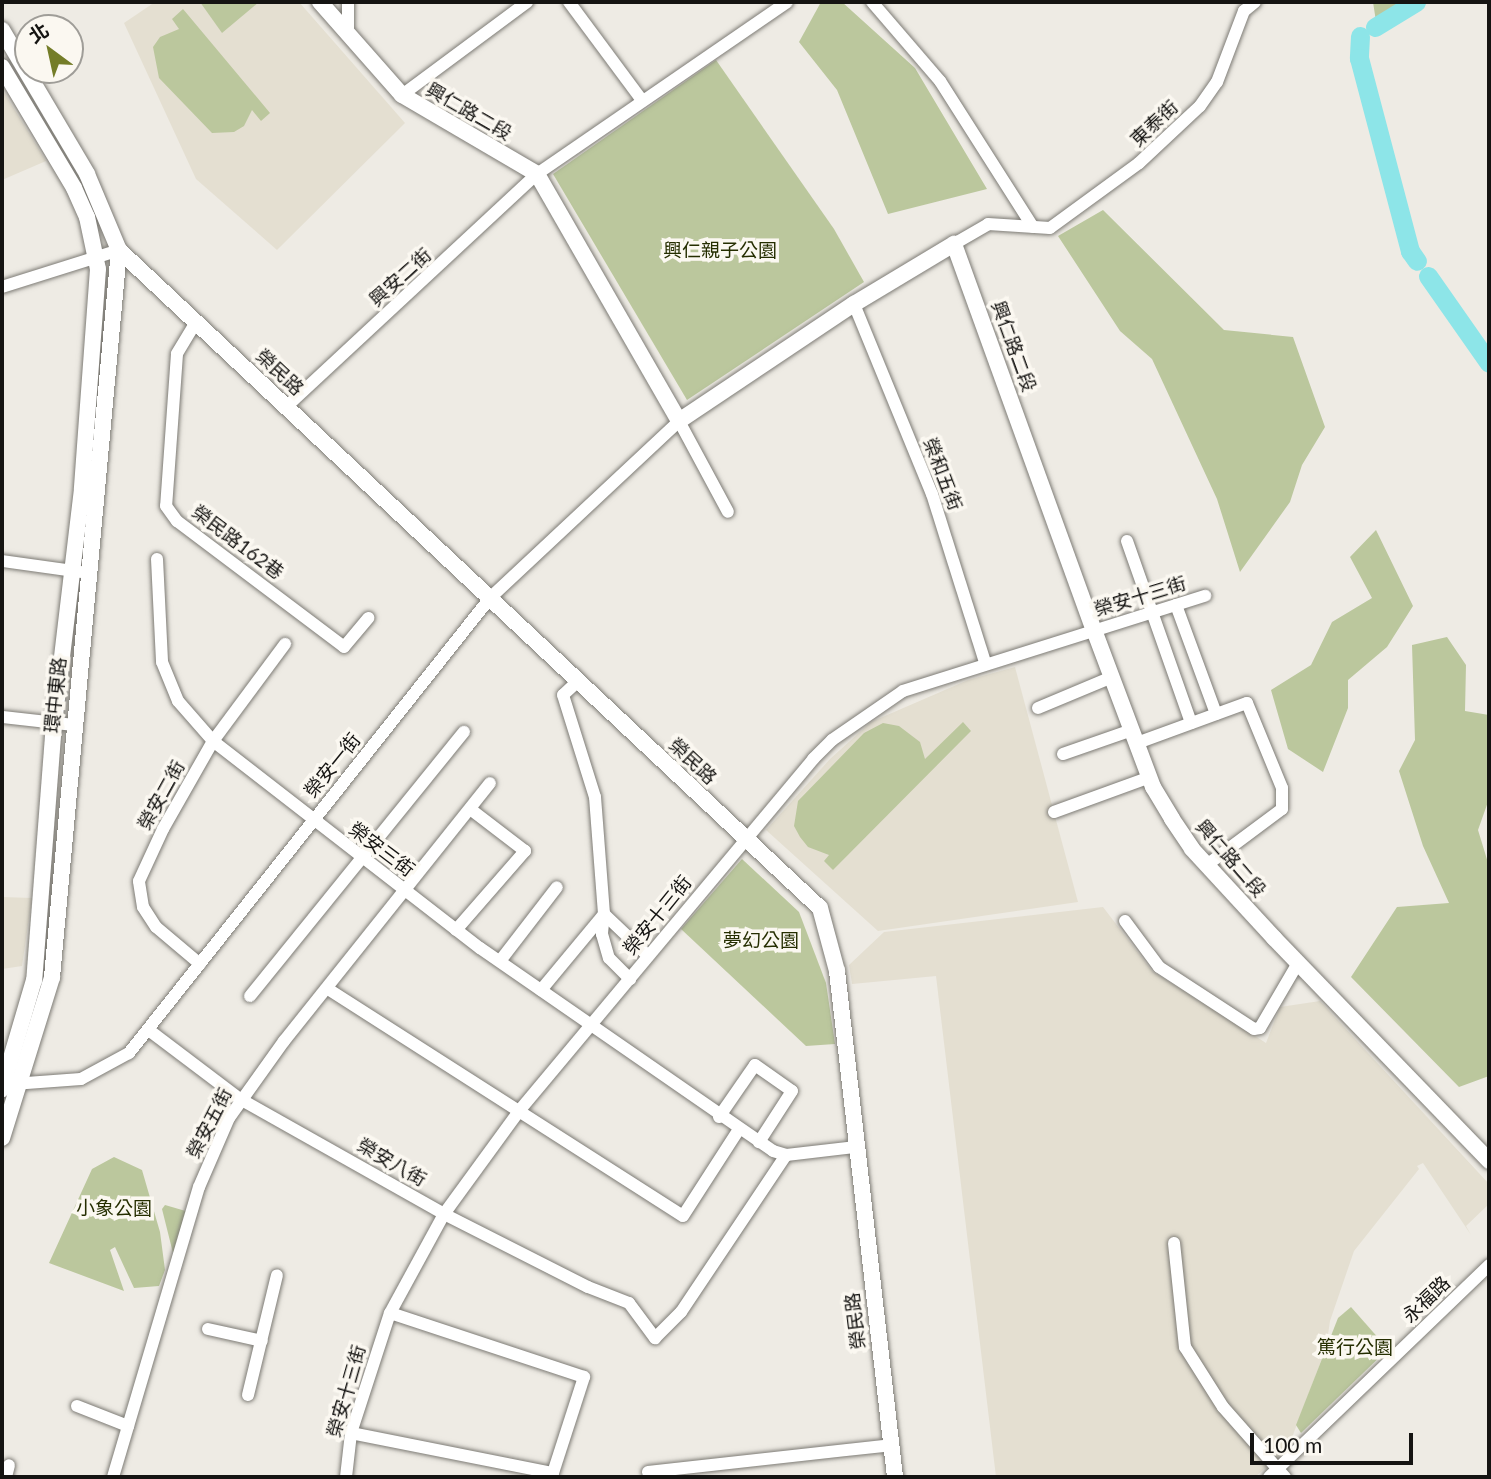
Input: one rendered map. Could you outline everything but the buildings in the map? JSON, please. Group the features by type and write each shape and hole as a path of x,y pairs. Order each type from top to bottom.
{"street":[{"name":"興仁路二段","path":"320,2 402,95 537,174 679,421"},
{"path":"348,2 348,34"},
{"path":"402,95 527,2"},
{"path":"569,2 641,99"},
{"name":"興安二街","path":"286,407 537,174 641,99 787,2"},
{"path":"872,2 940,81 1033,227"},
{"name":"東泰街","path":"954,244 988,224 1050,228 1181,127 1217,82 1244,11 1255,2"},
{"name":"榮民路","path":"2,30 87,174 119,250 744,839 811,897 829,926 895,1477"},
{"path":"2,67 74,188 97,254"},
{"name":"興仁路二段","path":"954,244 1094,631 1150,777 1172,819 1207,865 1489,1161"},
{"path":"728,512 679,421 854,304 954,244"},
{"path":"2,286 97,254 119,250"},
{"name":"環中東路","path":"7,1084 52,977 73,725 91,573 119,250"},
{"name":"環中東路","path":"2,1138 7,1084 34,980 54,723 73,571 97,254"},
{"name":"榮和五街","path":"854,304 932,494 985,662"},
{"name":"榮民路162巷","path":"197,322 177,354 166,506 177,521 344,648 369,618"},
{"name":"榮安一街","path":"7,1084 90,1075 129,1053 150,1031 312,820 490,598 679,421"},
{"path":"1127,541 1191,723"},
{"name":"榮安三街","path":"157,559 162,663 178,701 213,741 456,930 593,1023 693,1100 759,1142 786,1155"},
{"path":"2,561 91,573"},
{"name":"榮安十三街","path":"346,1477 351,1433 390,1313 444,1214 519,1111 744,839 832,740 903,691 985,662 1205,596"},
{"path":"1176,605 1216,714"},
{"name":"榮安二街","path":"200,964 156,927 143,907 139,881 163,829 213,741 285,644"},
{"path":"1038,708 1112,677"},
{"path":"577,682 563,695 595,797 604,914 602,934 609,958 630,979"},
{"path":"1063,754 1191,723 1247,703 1282,788 1282,809 1207,865"},
{"path":"2,717 73,725"},
{"path":"250,996 464,732"},
{"path":"1054,812 1150,777"},
{"name":"榮安五街","path":"113,1477 199,1186 240,1099 490,783"},
{"path":"456,930 525,851 470,808"},
{"path":"499,961 558,887"},
{"path":"604,914 647,956"},
{"path":"541,990 604,914"},
{"path":"1125,921 1159,967 1254,1029 1260,1028 1298,963"},
{"path":"328,989 683,1216 738,1129"},
{"name":"榮安八街","path":"150,1031 240,1099 444,1214 588,1287 629,1303 655,1338 664,1332 786,1155"},
{"path":"719,1117 755,1065 792,1091 759,1142"},
{"path":"786,1155 855,1147"},
{"path":"1174,1243 1185,1347 1223,1407 1283,1473"},
{"name":"永福路","path":"1269,1477 1283,1473 1489,1265"},
{"path":"248,1395 278,1275"},
{"path":"351,1433 553,1474 584,1377 390,1313"},
{"path":"208,1329 262,1340"},
{"path":"77,1406 128,1426"},
{"path":"648,1472 891,1446"}],"shaded area":[{"path":"155,2 299,2 405,123 277,250 196,179 124,23"},
{"path":"2,89 46,161 2,180"},
{"path":"1015,667 1078,902 878,931 766,830 830,759 871,722 968,680"},
{"path":"2,897 32,898 22,966 2,969"},
{"path":"1103,907 1152,971 1266,1043 1280,1007 1320,1001 1489,1184 1489,1204 1466,1226 1471,1235 1423,1163 1417,1166 1419,1169 1354,1251 1330,1321 1326,1348 1288,1448 1255,1477 996,1477 936,976 852,984 849,965 884,932"}],"green space":[{"path":"200,2 259,2 222,33"},
{"path":"821,2 842,2 915,68 987,189 888,214 837,90 799,42"},
{"path":"1373,2 1413,2 1377,28"},
{"path":"183,9 270,113 261,121 252,110 244,126 234,132 212,133 159,78 153,47 160,37 179,29 172,19"},
{"name":"興仁親子公園","path":"716,60 834,229 864,282 687,400 553,174"},
{"path":"1103,210 1224,330 1293,337 1325,427 1302,465 1290,502 1240,572 1217,499 1152,359 1120,331 1058,236"},
{"path":"1376,530 1413,606 1387,647 1348,680 1348,708 1323,772 1288,749 1271,690 1311,665 1332,622 1372,598 1350,557"},
{"path":"1447,637 1466,665 1465,711 1489,715 1489,799 1478,830 1489,866 1489,1076 1459,1087 1351,977 1397,907 1449,903 1423,846 1399,771 1415,740 1412,645"},
{"path":"963,722 971,731 833,870 824,861 829,855 808,847 800,837 794,826 798,801 864,733 883,723 899,726 920,742 925,759"},
{"name":"夢幻公園","path":"742,859 799,912 826,983 835,1044 806,1046 681,929"},
{"name":"小象公園","path":"114,1157 142,1170 160,1232 165,1270 159,1286 134,1288 115,1247 110,1250 124,1291 49,1263 92,1169"},
{"path":"165,1205 189,1212 176,1265 162,1209"},
{"name":"篤行公園","path":"1351,1307 1388,1349 1301,1433 1296,1425 1338,1318"}],"waterway":[{"path":"1375,27 1416,2"},
{"path":"1360,36 1359,58 1410,251 1417,261"},
{"path":"1428,276 1489,363"}]}
